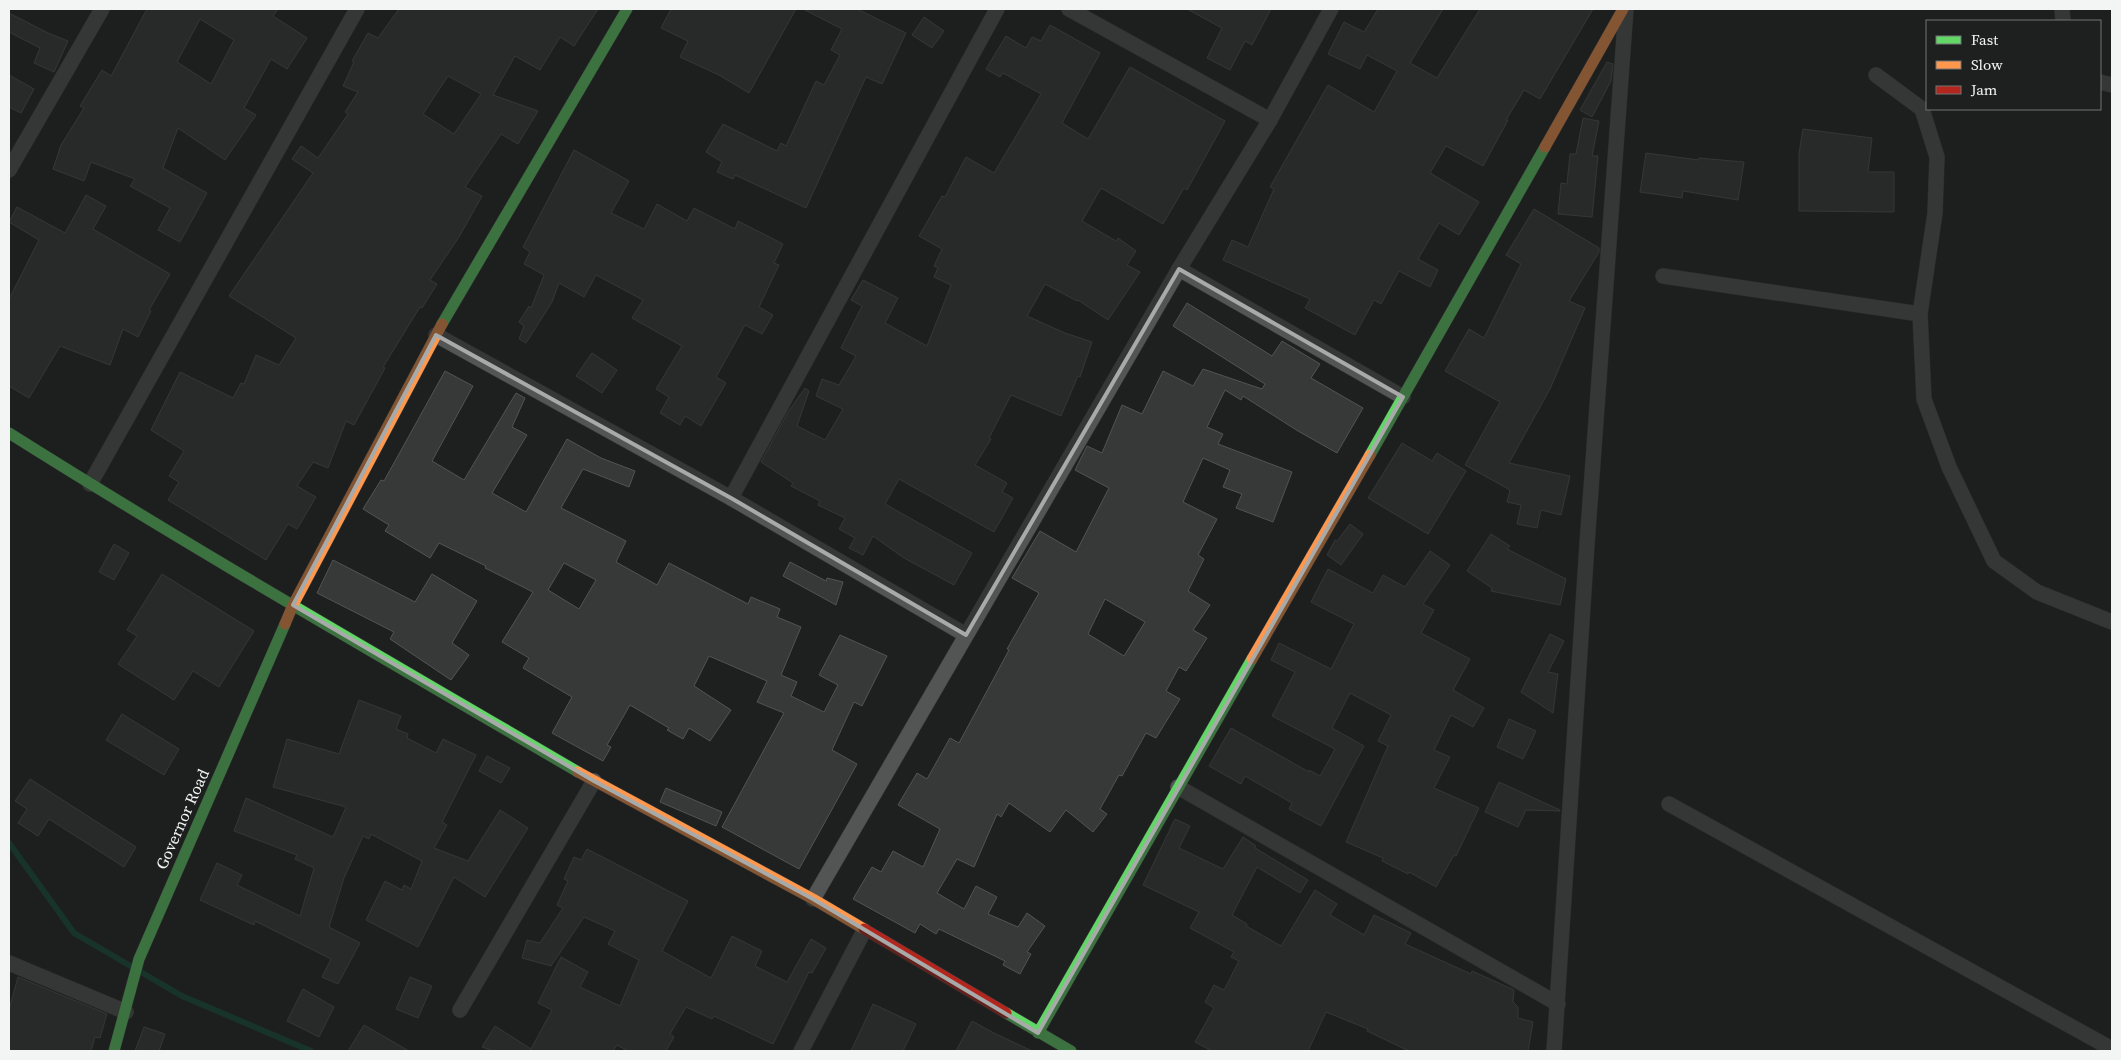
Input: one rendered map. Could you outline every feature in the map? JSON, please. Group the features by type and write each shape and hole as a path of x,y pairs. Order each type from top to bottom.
{"street":[{"path":"9,170 102,9"},
{"path":"90,484 357,9"},
{"name":"Governor Road","path":"114,1051 139,959 293,605 436,335 627,9"},
{"path":"731,498 997,9"},
{"path":"1069,9 1270,120"},
{"path":"813,899 1180,269 1270,120 1331,9"},
{"path":"1038,1033 1624,9"},
{"path":"1554,1051 1624,9"},
{"path":"1876,75 1922,109 1937,156 1935,213 1920,314 1924,399 1949,467 1994,561 2037,592 2112,622"},
{"path":"1180,269 1403,397"},
{"path":"1663,276 1920,314"},
{"path":"436,335 731,498 966,635"},
{"path":"9,433 90,484 293,605 594,781 813,899 864,931 1071,1051"},
{"path":"460,1010 594,781"},
{"path":"1178,787 1558,1004"},
{"path":"1669,804 2112,1049"},
{"path":"801,1051 864,931"},
{"path":"9,963 126,1012"}],"highlighted area":[{"path":"1179,269 1403,397 1038,1033 813,899 594,781 293,605 436,335 731,498 966,635"}],"building":[{"path":"147,9 278,9 273,16 307,38 287,69 271,59 244,108 256,115 225,160 178,128 163,168 207,193 180,242 158,230 170,208 130,186 135,179 91,162 84,181 53,169 61,145 84,108 80,106 102,70 111,76","holes":["200,19 234,40 211,84 177,62"]},
{"path":"399,9 598,9 574,46 560,37 540,70 515,56 493,95 538,111 518,144 501,134 465,187 482,196 459,237 430,280 437,284 422,308 420,307 383,367 385,368 354,425 346,421 328,468 313,462 297,486 316,497 297,529 288,524 266,560 168,500 179,482 169,476 184,451 151,430 180,372 233,398 241,383 244,384 256,355 279,365 296,338 229,296 313,173 292,159 301,146 318,158 348,114 345,112 358,92 343,86 354,62 352,61 368,33 378,38","holes":["448,76 481,94 454,134 423,114"]},
{"path":"671,9 796,9 749,93 719,75 680,57 688,41 661,28"},
{"path":"803,9 857,9 906,33 882,84 866,77 806,208 735,175 733,179 717,172 722,162 706,152 723,124 777,151 781,143 786,146 816,81 824,85 840,55 831,50 842,29"},
{"path":"1187,9 1271,9 1252,45 1245,41 1230,70 1207,58 1222,28"},
{"path":"1378,9 1443,9 1410,63 1437,78 1480,9 1593,9 1540,99 1524,90 1506,120 1508,120 1483,166 1446,146 1430,173 1479,202 1459,235 1439,223 1418,259 1438,270 1430,287 1399,271 1381,304 1374,300 1355,335 1305,308 1310,299 1223,260 1232,240 1248,247 1274,189 1270,187 1328,85 1374,112 1397,71 1367,55 1360,69 1328,54 1344,22 1364,32"},
{"path":"9,13 68,41 54,72 34,63 40,48 9,32"},
{"path":"924,17 944,31 932,48 912,35"},
{"path":"1050,25 1100,53 1062,123 1088,139 1130,67 1225,121 1187,190 1184,188 1163,224 1101,188 1082,221 1116,241 1118,238 1136,251 1127,265 1140,272 1108,320 1078,300 1045,284 1027,316 1065,333 1092,342 1080,377 1078,376 1061,416 1011,395 989,438 991,439 975,465 1007,483 1002,492 1013,498 994,532 899,479 885,504 972,553 954,585 904,558 873,536 863,555 849,548 855,538 839,529 845,518 818,505 820,501 791,486 793,483 761,462 788,412 805,388 809,391 797,426 825,440 843,409 816,396 822,379 839,385 856,356 841,348 862,306 851,300 863,280 898,298 885,323 927,346 951,285 934,277 938,268 934,266 942,249 919,236 942,196 945,197 966,157 994,173 1041,94 1003,73 1000,77 986,69 1006,36 1026,48 1032,37 1041,41"},
{"path":"1607,62 1613,64 1611,81 1592,117 1580,110"},
{"path":"9,75 34,89 21,113 9,107"},
{"path":"1583,118 1599,121 1592,156 1598,156 1592,217 1558,214 1561,183 1567,184 1570,154 1576,154"},
{"path":"1803,129 1872,138 1868,172 1894,172 1894,212 1799,211 1799,153"},
{"path":"574,150 629,181 611,213 644,229 657,204 687,221 694,208 735,229 738,221 783,244 774,263 779,265 759,307 773,315 762,334 745,325 716,377 726,383 701,426 685,416 680,425 660,413 669,397 656,389 682,346 632,318 643,300 596,275 584,297 559,283 552,302 526,343 519,339 524,326 519,322 529,306 531,308 544,275 524,264 530,252 523,247"},
{"path":"1646,153 1699,160 1699,158 1744,162 1738,200 1683,191 1682,198 1640,192"},
{"path":"86,195 106,206 93,229 170,274 149,310 151,311 138,337 123,329 110,365 60,346 29,398 9,386 9,299 39,240 9,222 17,207 65,233"},
{"path":"1534,209 1599,248 1599,252 1569,301 1585,308 1550,389 1509,463 1570,476 1561,515 1541,510 1537,528 1517,524 1521,505 1507,502 1510,490 1465,465 1500,402 1445,371 1469,329 1484,338 1521,264 1506,255"},
{"path":"1187,303 1272,356 1282,341 1320,364 1311,378 1363,408 1337,453 1243,396 1241,400 1225,390 1207,427 1223,434 1218,444 1292,472 1273,522 1236,508 1242,494 1223,487 1230,470 1203,458 1183,502 1217,519 1198,555 1204,559 1188,591 1210,605 1193,630 1207,638 1186,671 1179,667 1166,691 1180,699 1156,738 1146,733 1122,776 1119,775 1100,809 1107,814 1093,832 1066,810 1050,832 1009,803 1001,817 997,814 974,867 957,859 937,893 964,909 976,886 997,897 988,914 1018,927 1027,913 1045,926 1027,952 1031,954 1020,974 1003,965 1005,961 939,929 936,934 920,924 915,933 853,899 872,867 881,872 893,851 923,867 940,829 898,805 917,773 927,779 950,738 959,743 1009,650 1007,649 1039,593 1012,578 1040,531 1076,552 1109,488 1075,470 1087,446 1102,453 1122,405 1142,414 1163,371 1193,386 1203,369 1262,389 1265,384 1173,326","holes":["1105,599 1145,622 1124,656 1088,634"]},
{"path":"592,353 617,370 602,393 576,376"},
{"path":"445,371 473,386 432,461 464,480 516,393 525,398 512,427 527,435 492,493 526,512 567,439 601,458 635,471 629,487 583,469 561,508 626,541 616,562 657,585 669,563 748,604 751,597 780,609 777,617 801,627 781,675 797,682 791,696 824,712 838,685 819,675 840,635 887,656 862,706 854,702 832,750 857,764 799,869 722,827 784,713 757,702 767,681 709,656 694,686 731,710 710,741 689,728 683,739 667,730 669,728 630,705 607,745 611,747 603,761 552,733 572,697 523,668 529,658 502,642 533,592 439,543 430,558 385,531 389,525 363,509 381,480 384,481","holes":["564,563 596,580 579,609 548,590"]},
{"path":"1402,443 1432,461 1437,453 1466,471 1428,534 1368,498"},
{"path":"1350,524 1363,534 1341,565 1327,555 1335,540 1337,541"},
{"path":"1491,534 1510,546 1507,549 1566,579 1560,605 1491,591 1492,588 1467,571"},
{"path":"114,544 129,553 114,580 99,572"},
{"path":"1430,551 1450,565 1423,604 1434,610 1421,633 1470,659 1453,690 1484,708 1473,727 1451,715 1434,750 1450,757 1434,788 1479,808 1456,856 1454,855 1436,887 1409,872 1408,874 1382,861 1383,858 1346,842 1388,746 1378,741 1391,715 1350,693 1332,728 1364,746 1321,826 1289,809 1292,803 1245,776 1241,784 1209,766 1231,728 1309,772 1309,770 1320,776 1335,749 1272,716 1295,672 1271,660 1279,643 1331,669 1354,624 1311,602 1328,569 1373,593 1383,575 1405,587"},
{"path":"333,560 415,602 432,574 477,601 452,643 469,655 451,680 390,639 394,632 317,593"},
{"path":"790,562 826,581 827,578 843,582 836,605 783,576"},
{"path":"162,574 254,631 219,687 193,671 174,700 118,664 137,636 127,630"},
{"path":"1550,634 1564,641 1548,672 1558,674 1553,713 1521,692"},
{"path":"359,700 401,716 396,729 408,734 407,738 436,753 443,739 476,755 442,822 447,825 434,848 468,861 500,810 528,828 485,897 454,877 418,947 366,920 385,881 402,890 404,885 411,889 422,861 371,834 369,839 363,836 344,878 329,927 360,943 338,984 322,977 331,959 255,921 254,925 200,900 217,863 242,875 237,885 300,916 314,868 295,859 297,855 234,831 246,798 333,837 346,807 273,787 287,739 339,754"},
{"path":"122,714 179,749 164,775 106,740"},
{"path":"1509,719 1536,731 1523,759 1497,747"},
{"path":"487,756 510,768 501,783 479,771"},
{"path":"30,779 136,847 124,867 49,819 38,836 18,823 27,809 15,801"},
{"path":"1499,782 1560,811 1526,810 1518,827 1485,812"},
{"path":"666,788 722,812 716,826 660,802"},
{"path":"1175,819 1190,826 1179,848 1223,869 1243,837 1256,846 1255,848 1308,880 1300,893 1257,867 1232,915 1247,924 1246,926 1281,946 1315,890 1337,904 1330,915 1364,935 1374,915 1411,933 1405,944 1471,974 1472,971 1514,990 1513,1002 1518,1007 1518,1018 1533,1022 1528,1051 1409,1051 1367,1031 1368,1029 1326,1012 1308,1051 1212,1051 1195,1042 1214,1008 1205,1002 1214,985 1224,990 1239,961 1231,957 1234,952 1190,928 1199,912 1143,885"},
{"path":"587,849 688,901 662,951 711,978 732,936 762,951 755,966 787,982 811,939 826,948 812,973 809,972 773,1044 714,1016 712,1019 686,1007 670,1034 674,1037 666,1051 628,1051 617,1045 613,1051 493,1051 482,1047 495,1026 531,1049 552,1010 538,1003 561,957 588,972 580,987 620,1006 639,960 608,944 615,931 584,917 551,966 522,958 527,940 540,943 563,908 557,905 568,881 564,879 574,857 581,860"},
{"path":"18,977 107,1014 100,1038 95,1037 91,1051 9,1051 9,1010"},
{"path":"410,977 432,986 418,1018 396,1009"},
{"path":"303,989 334,1007 319,1037 287,1021"},
{"path":"873,1004 916,1024 903,1051 851,1051"},
{"path":"972,1021 994,1033 1032,1051 956,1051"},
{"path":"364,1025 409,1051 348,1051"},
{"path":"144,1027 165,1034 159,1051 135,1051"}],"waterway":[{"path":"9,843 74,933 182,996 311,1051"}],"traffic: fast":[{"path":"442,324 627,9"},
{"path":"1370,455 1545,147"},
{"path":"9,433 221,563 578,772"},
{"path":"114,1051 139,959 285,624"},
{"path":"1038,1033 1252,659"},
{"path":"1006,1013 1071,1051"}],"traffic: slow":[{"path":"1545,147 1623,9"},
{"path":"285,624 293,605 442,324"},
{"path":"1252,659 1370,455"},
{"path":"578,772 813,899 864,929"}],"traffic: jam":[{"path":"864,929 1006,1013"}]}
